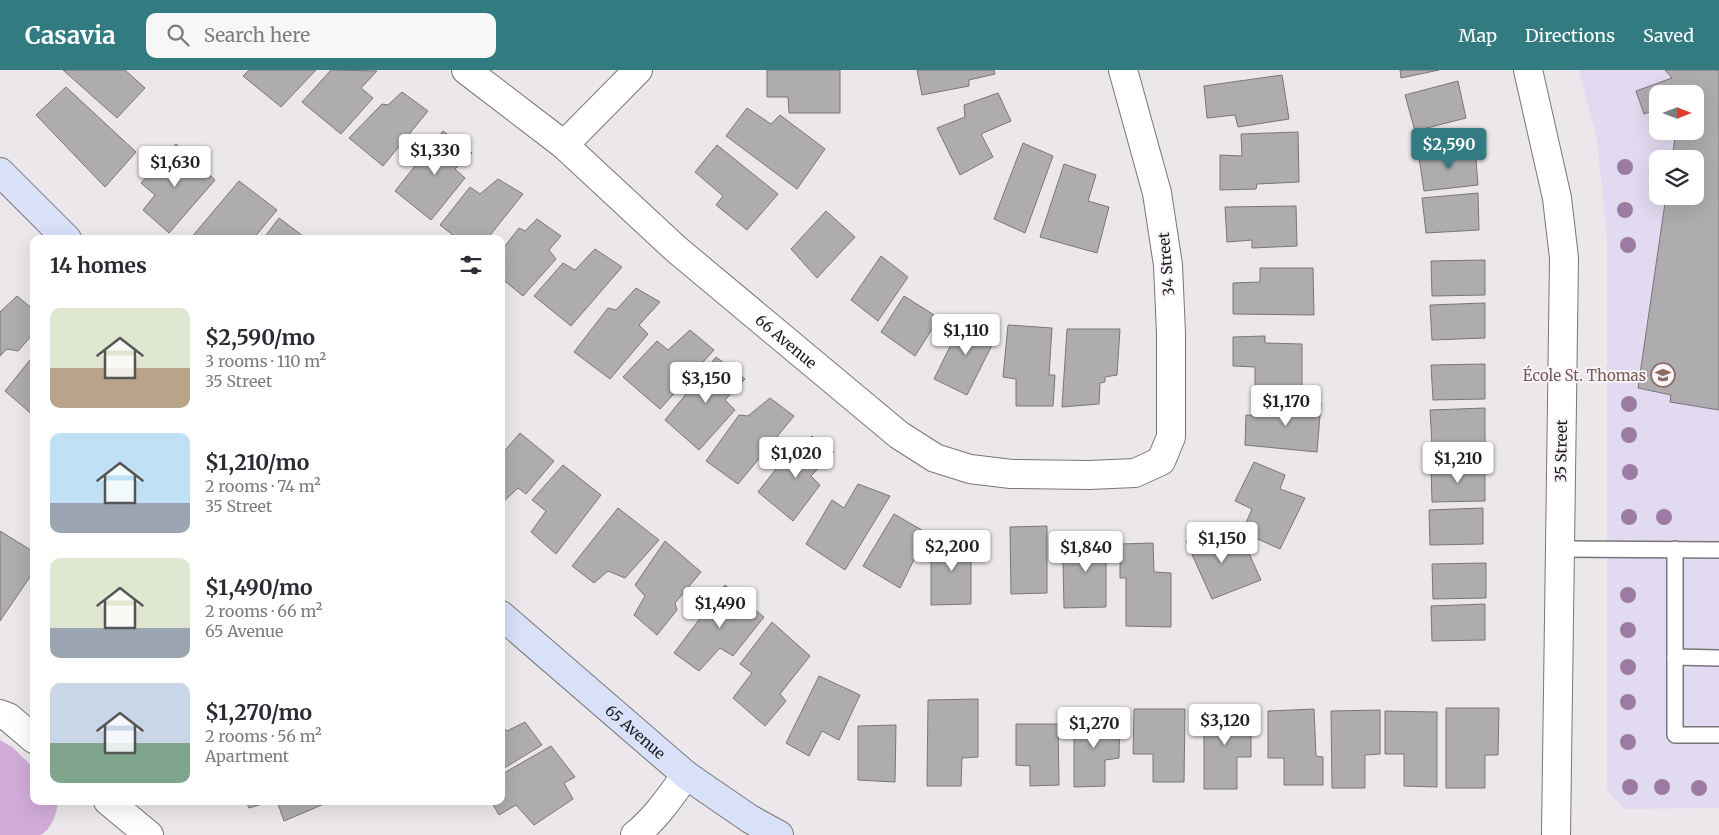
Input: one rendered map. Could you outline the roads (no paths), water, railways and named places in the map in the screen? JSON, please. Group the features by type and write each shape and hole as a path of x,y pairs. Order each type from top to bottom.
{"street":[{"name":"66 Avenue","path":"466,70 564,145 676,249 899,435 935,458 970,469 992,472 1089,476 1135,473 1161,461"},
{"path":"564,145 638,70"},
{"name":"34 Street","path":"1124,70 1157,193 1168,264 1172,437 1161,461"},
{"name":"35 Street","path":"1528,70 1557,198 1564,258 1556,835"},
{"path":"0,172 63,235"},
{"name":"65 Avenue","path":"505,618 686,775 778,835"},
{"path":"0,714 8,717 30,736"},
{"path":"635,835 648,824 666,803 686,775"},
{"path":"113,805 149,835"}],"lane":[{"path":"1560,549 1719,550"},
{"path":"1676,550 1674,735 1719,735"},
{"path":"1674,657 1719,658"}],"place":[{"name":"École St. Thomas","path":"1663,375"}]}
